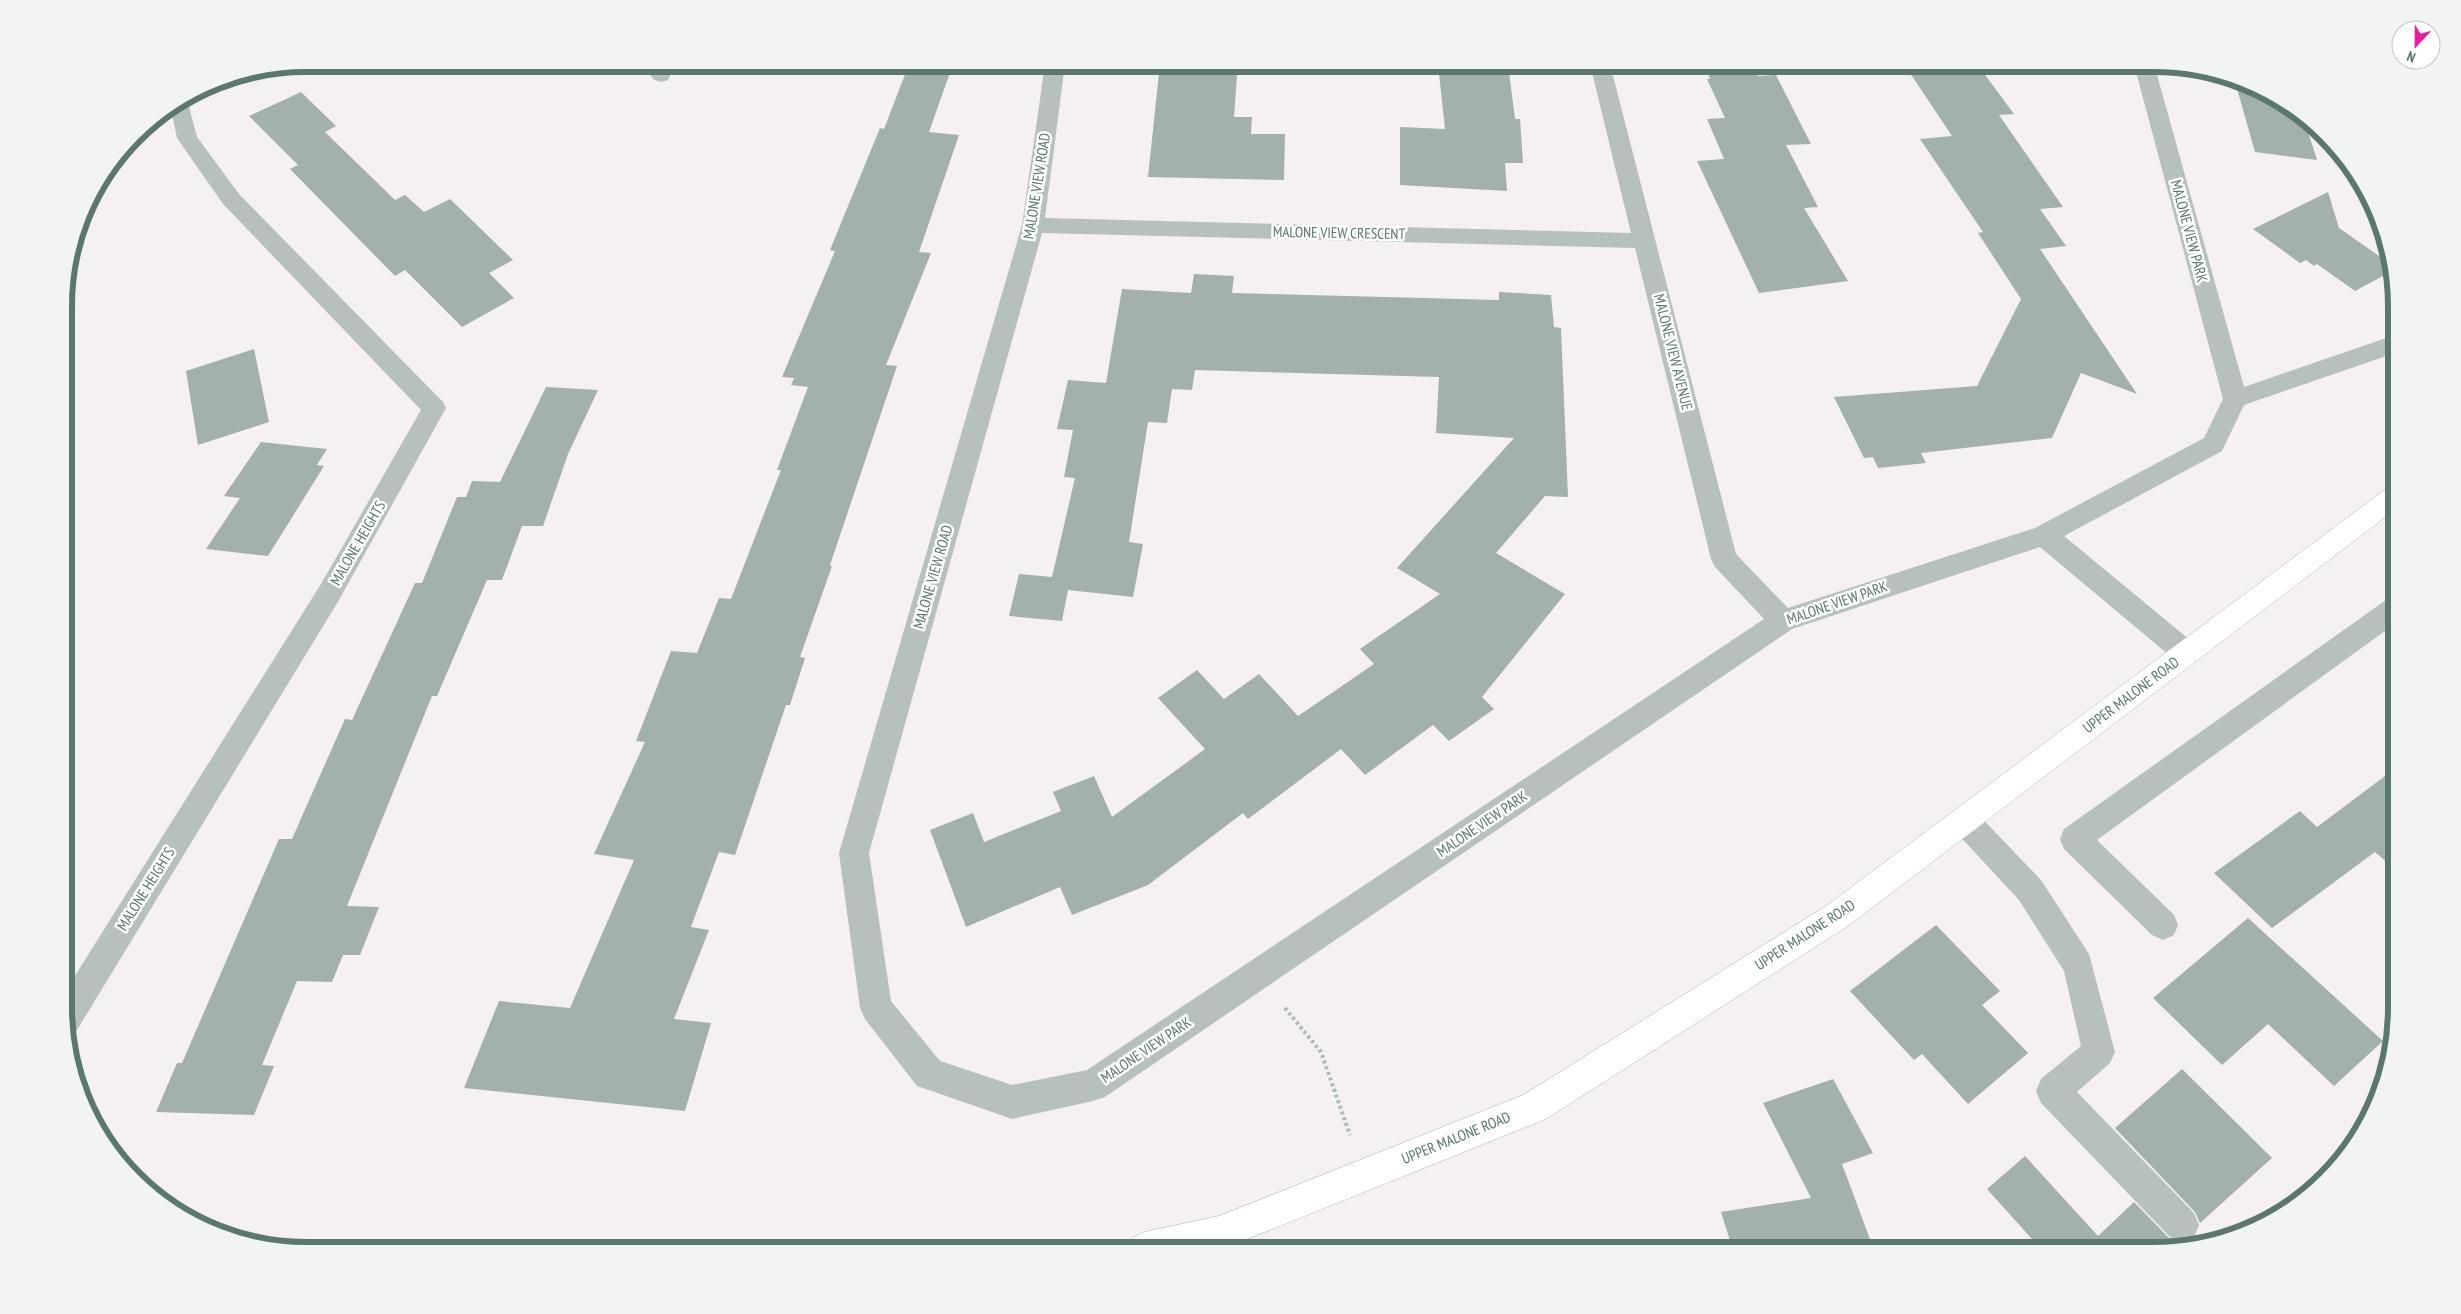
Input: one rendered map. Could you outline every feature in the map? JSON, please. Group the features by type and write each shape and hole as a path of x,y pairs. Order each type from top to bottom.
{"main road":[{"name":"UPPER MALONE ROAD","path":"1179,1242 1219,1233 1534,1107 1837,916 2388,501"}],"street":[{"name":"MALONE VIEW ROAD","path":"929,1074 876,1008 854,854 1033,225 1054,72"},
{"name":"MALONE VIEW AVENUE","path":"1602,72 1646,240 1724,559 1783,620"},
{"name":"MALONE VIEW PARK","path":"929,1074 1012,1102 1093,1085 1783,620 2044,535 2214,444 2235,399 2146,72"},
{"name":"MALONE HEIGHTS","path":"72,1010 330,592 434,408 231,199 186,138 181,109"},
{"name":"MALONE VIEW CRESCENT","path":"1033,225 1646,240"},
{"path":"2235,399 2388,346"},
{"path":"2044,535 2186,653"},
{"path":"2163,925 2075,840 2388,614"},
{"path":"1964,820 2030,890 2078,965 2099,1052 2053,1091 2182,1225"}],"path":[{"path":"1258,975 1321,1052 1364,1175"}],"building":[{"path":"906,72 950,72 929,132 959,135 919,252 931,253 886,365 897,366 830,565 832,566 800,657 805,658 790,705 786,705 735,855 719,852 691,927 709,930 674,1019 711,1023 685,1111 464,1088 499,1001 570,1008 634,860 594,854 645,742 636,741 671,651 697,653 719,598 731,599 781,470 777,470 808,387 791,385 794,378 782,377 835,251 830,250 880,128 884,129"},
{"path":"1439,72 1509,72 1515,119 1520,119 1523,163 1505,163 1507,191 1400,185 1400,127 1445,129"},
{"path":"1707,72 1757,72 1758,76 1776,75 1811,144 1786,145 1818,207 1804,208 1848,281 1759,293 1697,161 1724,159 1707,119 1725,118 1707,79 1710,79"},
{"path":"1909,72 1983,72 2014,114 1999,115 2063,207 2040,209 2066,246 2040,249 2137,394 2081,373 2052,438 1921,453 1926,463 1878,468 1873,457 1864,458 1834,397 1977,386 2021,299 1978,233 1983,232 1920,139 1952,136"},
{"path":"1159,73 1237,75 1234,117 1252,117 1251,134 1285,134 1284,180 1148,177"},
{"path":"2237,87 2272,104 2307,130 2317,160 2255,152"},
{"path":"301,92 336,126 325,132 395,200 405,195 424,212 450,199 513,260 489,273 514,298 462,327 405,270 395,276 290,169 298,165 249,116"},
{"path":"2328,192 2339,228 2384,259 2386,274 2355,291 2317,264 2314,266 2306,260 2300,263 2253,229"},
{"path":"1194,274 1234,276 1232,293 1499,300 1499,292 1551,295 1554,327 1561,328 1568,497 1545,496 1496,553 1565,594 1482,697 1494,709 1449,741 1433,725 1365,775 1341,749 1248,819 1243,813 1148,885 1072,915 1060,887 966,927 930,830 973,813 984,842 1061,811 1053,792 1094,776 1112,817 1205,749 1158,698 1197,670 1224,699 1259,674 1298,716 1374,664 1360,649 1440,594 1397,568 1514,438 1436,433 1439,377 1195,370 1192,390 1172,389 1167,423 1148,422 1129,542 1143,544 1133,597 1068,590 1062,621 1009,616 1019,574 1052,577 1075,478 1064,477 1073,430 1057,429 1068,380 1106,383 1122,289 1191,293"},
{"path":"254,349 269,422 198,445 186,371"},
{"path":"546,387 598,390 568,454 543,526 522,526 502,580 487,580 437,696 432,696 347,906 379,907 360,955 343,955 332,982 297,981 262,1065 274,1066 254,1115 156,1112 177,1063 182,1063 279,839 292,839 345,719 352,720 415,583 422,583 457,497 466,497 472,481 500,482"},
{"path":"261,442 327,449 317,465 324,466 268,556 206,549 240,498 224,496"},
{"path":"2388,774 2388,863 2375,852 2272,928 2214,873 2300,811 2317,827"},
{"path":"2248,918 2383,1041 2334,1086 2268,1024 2222,1065 2153,998"},
{"path":"1936,925 2000,991 1982,1005 2028,1053 1968,1104 1922,1054 1914,1060 1850,991"},
{"path":"2182,1069 2272,1158 2200,1223 2195,1212 2115,1128"},
{"path":"1833,1079 1873,1153 1842,1164 1871,1242 1730,1242 1721,1212 1811,1198 1763,1103"},
{"path":"2025,1156 2098,1236 2134,1202 2169,1238 2174,1240 2035,1242 1987,1189"}]}
